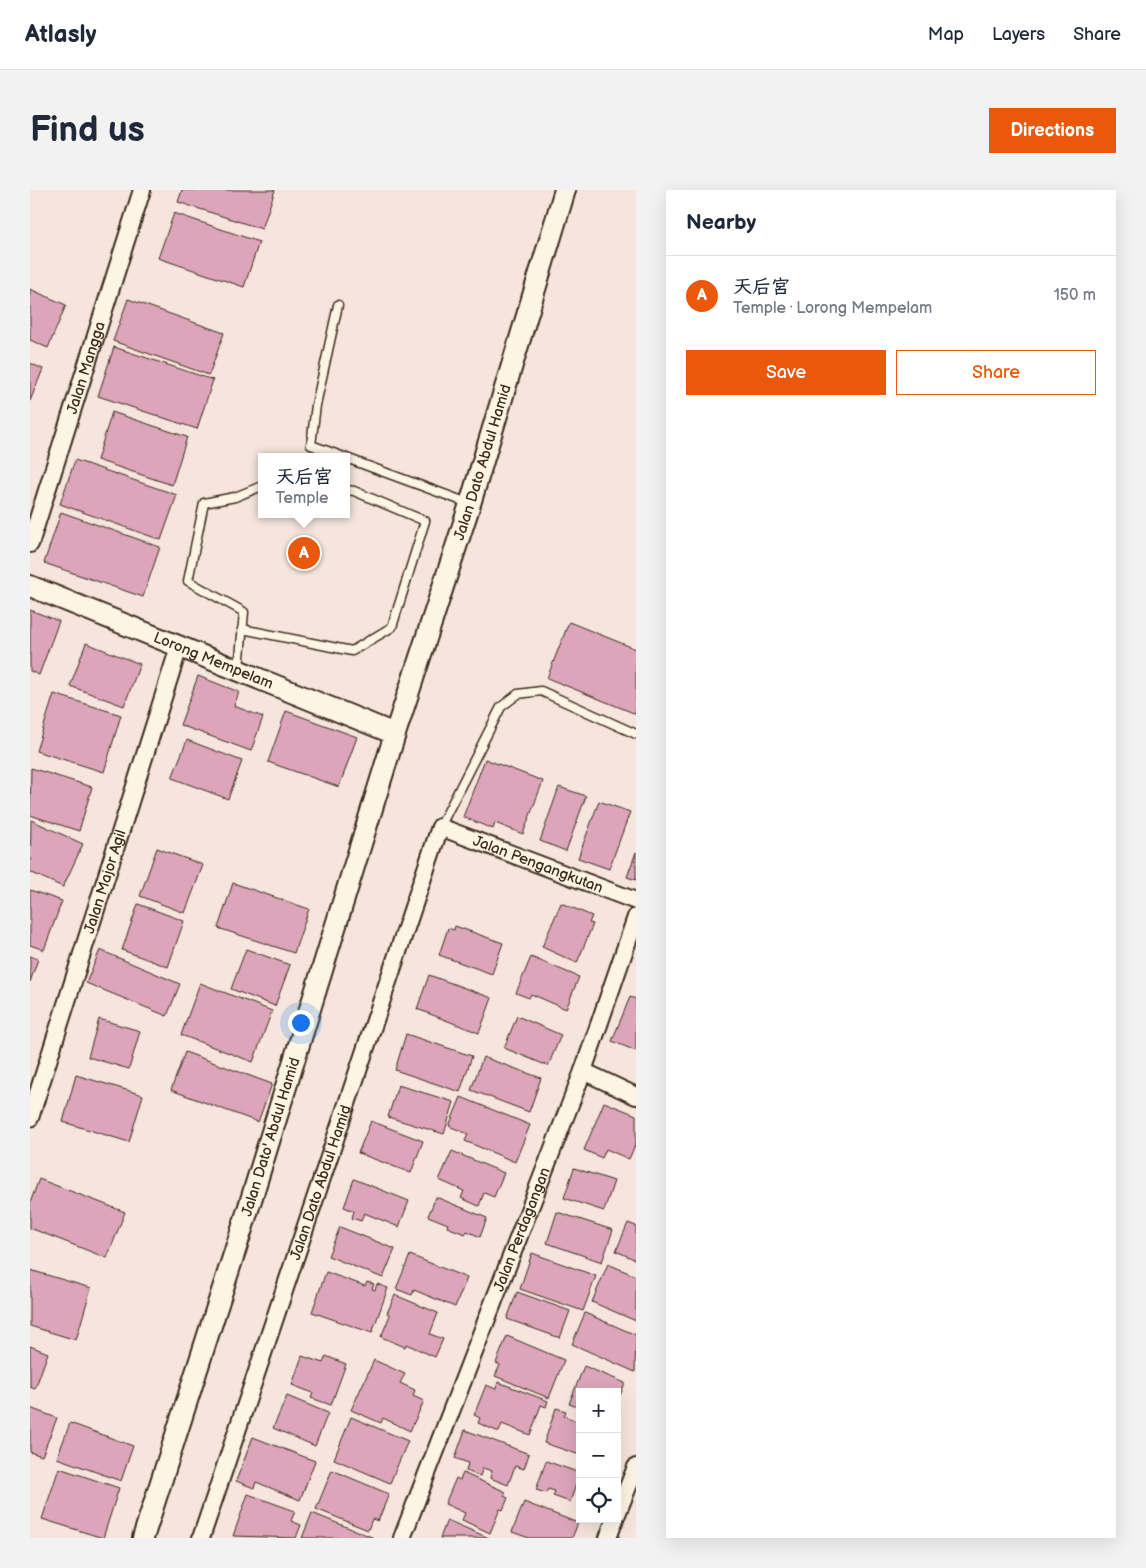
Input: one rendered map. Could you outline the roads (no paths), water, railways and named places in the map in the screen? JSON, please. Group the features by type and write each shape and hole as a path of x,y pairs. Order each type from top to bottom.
{"street":[{"name":"Jalan Mangga","path":"30,544 142,190"},
{"name":"Jalan Dato Abdul Hamid","path":"395,734 470,504 565,190"},
{"name":"Lorong Mempelam","path":"30,586 395,734"},
{"name":"Jalan Major Agil","path":"30,1118 179,647"},
{"name":"Jalan Dato' Abdul Hamid","path":"143,1538 242,1229 395,734"},
{"name":"Jalan Dato Abdul Hamid","path":"201,1538 440,827"},
{"name":"Jalan Pengangkutan","path":"440,827 636,901"},
{"name":"Jalan Perdagangan","path":"402,1538 583,1071 636,917"},
{"path":"583,1071 636,1096"},
{"path":"621,1504 635,1471"},
{"path":"608,1538 614,1523"}],"lane":[{"path":"334,453 311,445 316,404 338,305"},
{"path":"350,459 470,504"},
{"path":"239,671 244,612 188,581 204,503 236,497 258,488"},
{"path":"242,629 352,651 392,627 425,521 350,490"},
{"path":"440,827 501,707 518,694 541,691 636,734"}],"place":[{"name":"天后宫","path":"304,553"}]}
